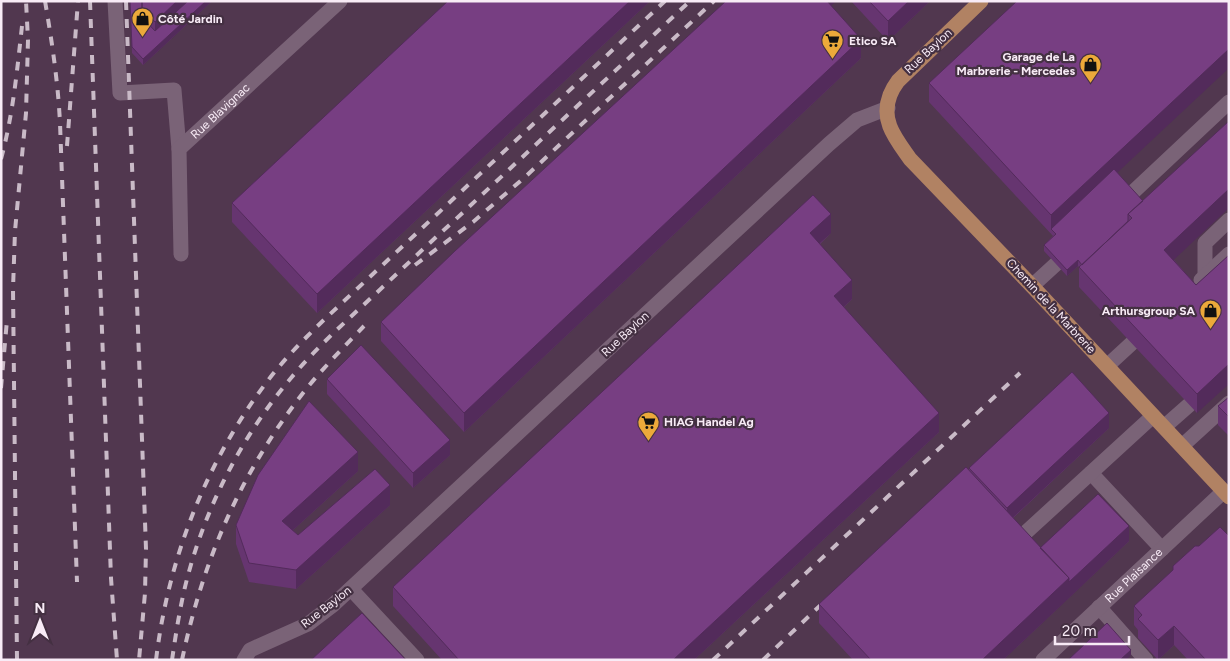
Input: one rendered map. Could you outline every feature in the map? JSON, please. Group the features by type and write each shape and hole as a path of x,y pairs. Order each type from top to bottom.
{"main road":[{"name":"Rue Baylon","path":"888,108 890,95 898,81 981,1"},
{"name":"Chemin de la Marbrerie","path":"888,108 888,120 894,136 910,159 1032,286 1226,494"}],"street":[{"path":"115,1 120,93 174,90 179,149"},
{"name":"Rue Blavignac","path":"181,254 179,149 340,1"},
{"path":"1131,194 1229,102"},
{"name":"Rue Baylon","path":"247,655 308,624 333,606 829,144 857,120 888,108"},
{"path":"1204,277 1205,243 1229,220"},
{"path":"1192,288 1229,254"},
{"path":"1032,286 1056,264"},
{"path":"1107,366 1132,343"},
{"path":"1182,446 1229,403"},
{"path":"1164,427 1189,405"},
{"path":"1022,535 1153,416"},
{"path":"1091,474 1162,549"},
{"name":"Rue Plaisance","path":"1044,660 1162,549 1226,494"},
{"path":"350,589 417,660"},
{"path":"1099,608 1146,660"}],"shaded area":[{"path":"1,1 1229,1 1229,660 1,660"}],"building":[{"path":"130,1 142,1 142,17 155,31 188,1 206,1 143,59 132,47"},
{"path":"142,1 177,1 155,22 142,8"},
{"path":"448,1 630,1 317,294 232,203"},
{"path":"726,1 827,1 861,39 464,413 381,322 455,251"},
{"path":"869,1 909,1 888,21"},
{"path":"1017,1 1229,1 1229,49 1051,215 929,83"},
{"path":"1229,121 1229,189 1164,250 1196,285 1229,255 1229,364 1197,394 1079,267 1132,218 1128,214"},
{"path":"1114,169 1143,201 1128,214 1128,221 1082,265 1078,260 1067,270 1044,245 1056,234 1051,229"},
{"path":"813,195 831,214 810,233 852,280 834,296 939,413 673,660 459,660 393,587"},
{"path":"361,345 450,440 413,473 327,379"},
{"path":"1072,372 1109,413 1007,508 969,468"},
{"path":"1229,397 1229,417 1218,406"},
{"path":"309,401 358,452 282,521 298,535 375,469 390,485 296,570 249,563 236,525 258,475"},
{"path":"966,467 1069,578 982,660 871,660 819,604"},
{"path":"1098,494 1129,526 1069,582 1069,578 1040,548"},
{"path":"1220,527 1229,536 1229,660 1206,660 1174,626 1158,640 1138,619 1142,615 1134,606 1173,570 1173,566"},
{"path":"362,613 406,660 311,660"},
{"path":"1107,623 1131,650 1120,660 1068,660"}],"railway":[{"path":"17,660 13,289 15,231 26,113 28,40 26,1"},
{"path":"45,1 58,92 60,123 77,582"},
{"path":"67,146 78,1"},
{"path":"90,1 111,578 117,660"},
{"path":"126,1 146,549 145,593 139,660"},
{"path":"156,660 170,586 193,514 225,446 244,414 266,383 280,365 328,316 665,1"},
{"path":"172,660 185,589 204,525 228,473 273,400 319,347 690,1"},
{"path":"415,265 473,222 525,177 714,1"},
{"path":"1,159 12,109 22,26"},
{"path":"1,388 7,320"},
{"path":"182,660 201,587 213,553 227,519 260,455 303,393 364,326"},
{"path":"713,660 1020,373"},
{"path":"763,660 828,598"}],"place":[{"name":"Côté Jardin","path":"142,38"},
{"name":"Etico SA","path":"833,60"},
{"name":"Garage de La Marbrerie - Mercedes","path":"1091,83"},
{"name":"Arthursgroup SA","path":"1211,330"},
{"name":"HIAG Handel Ag","path":"648,441"}]}
